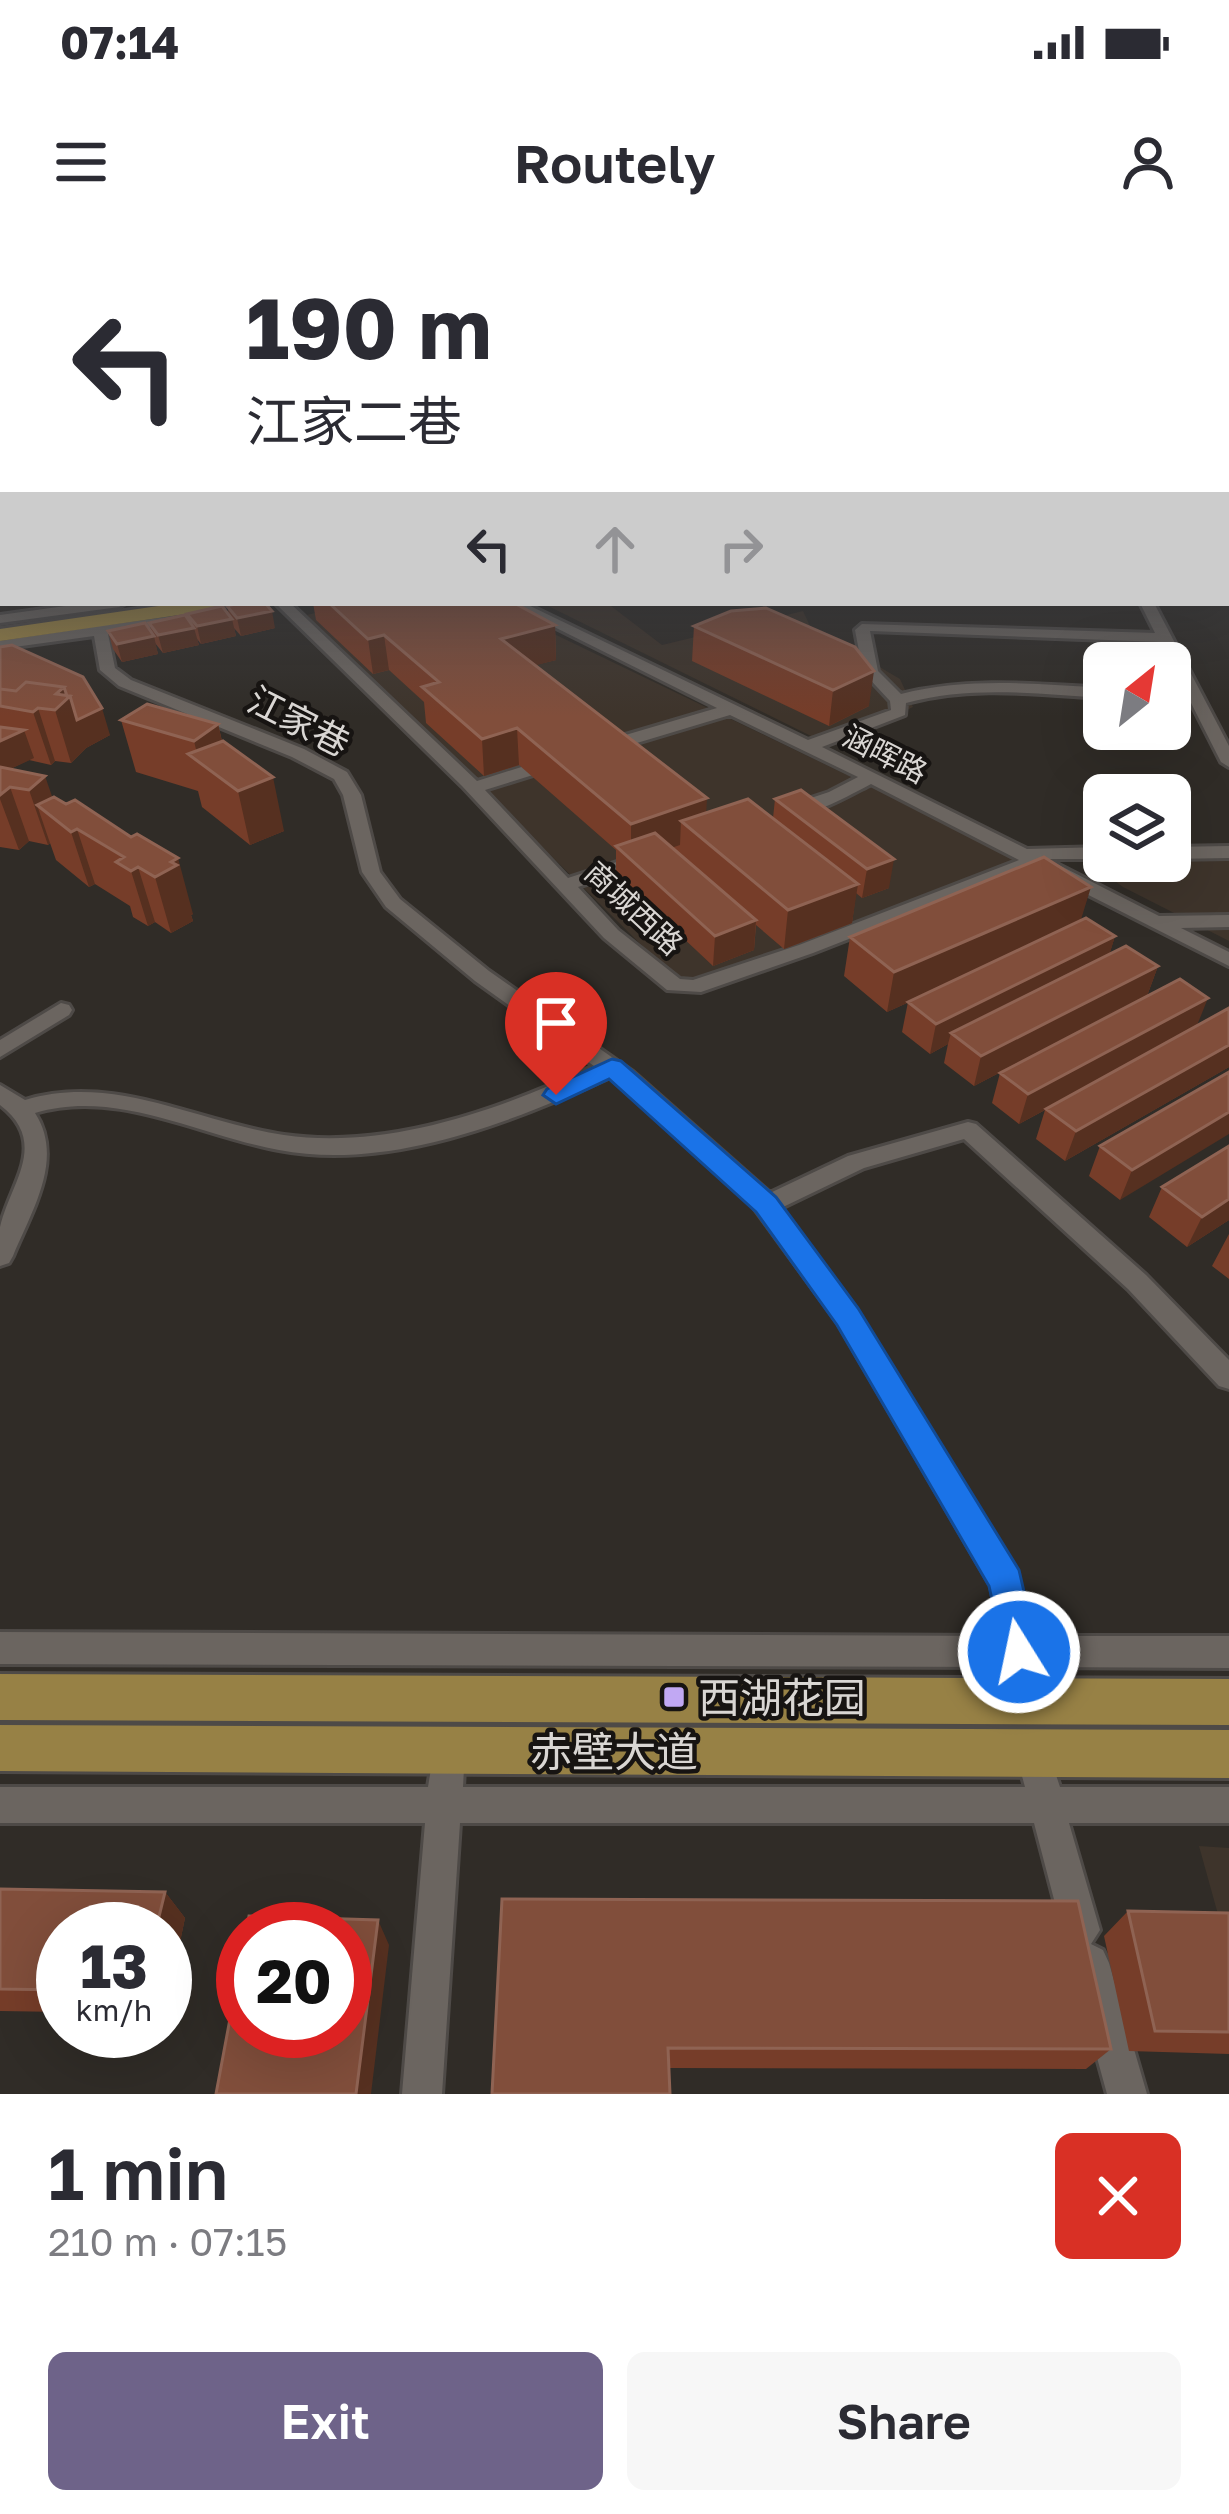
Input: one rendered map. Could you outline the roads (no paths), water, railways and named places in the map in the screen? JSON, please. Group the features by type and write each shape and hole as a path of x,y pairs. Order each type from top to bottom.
{"main road":[{"path":"0,632 155,606"},
{"path":"0,632 100,628 206,606"},
{"name":"赤壁大道","path":"0,1697 1229,1702"},
{"name":"赤壁大道","path":"0,1748 1229,1754"}],"street":[{"path":"0,619 97,606"},
{"name":"商城西路","path":"285,606 472,788 611,934 674,985 694,987 1029,857"},
{"name":"涵晖路","path":"519,606 872,777 1229,960"},
{"path":"1149,606 1229,762"},
{"path":"0,645 248,607"},
{"path":"808,746 899,712 898,700 871,672 862,630 867,627 1165,638"},
{"name":"江家巷","path":"100,628 108,670 125,683 298,753 341,776 352,795 371,872 393,903 482,976 612,1067 766,1205 848,1316 1006,1582 1029,1701"},
{"path":"898,700 921,692 992,688 1083,692"},
{"path":"1191,696 1195,696"},
{"path":"472,788 731,709"},
{"path":"768,818 836,796 872,777"},
{"path":"565,885 723,833"},
{"path":"1191,852 1229,851"},
{"path":"1029,857 1083,855"},
{"path":"1157,922 1229,921"},
{"path":"0,1050 61,1010"},
{"path":"21,1109 67,1098 148,1109 287,1144 368,1142 457,1125 556,1095 612,1067"},
{"path":"0,1093 34,1123 39,1148 0,1256"},
{"path":"766,1205 856,1162 968,1130 1137,1282 1229,1378"},
{"path":"0,1648 1229,1652"},
{"path":"422,2094 448,1750"},
{"path":"1033,1754 1127,2094"},
{"path":"0,1805 1229,1805"}],"place":[{"name":"西湖花园","path":"674,1697"}]}
